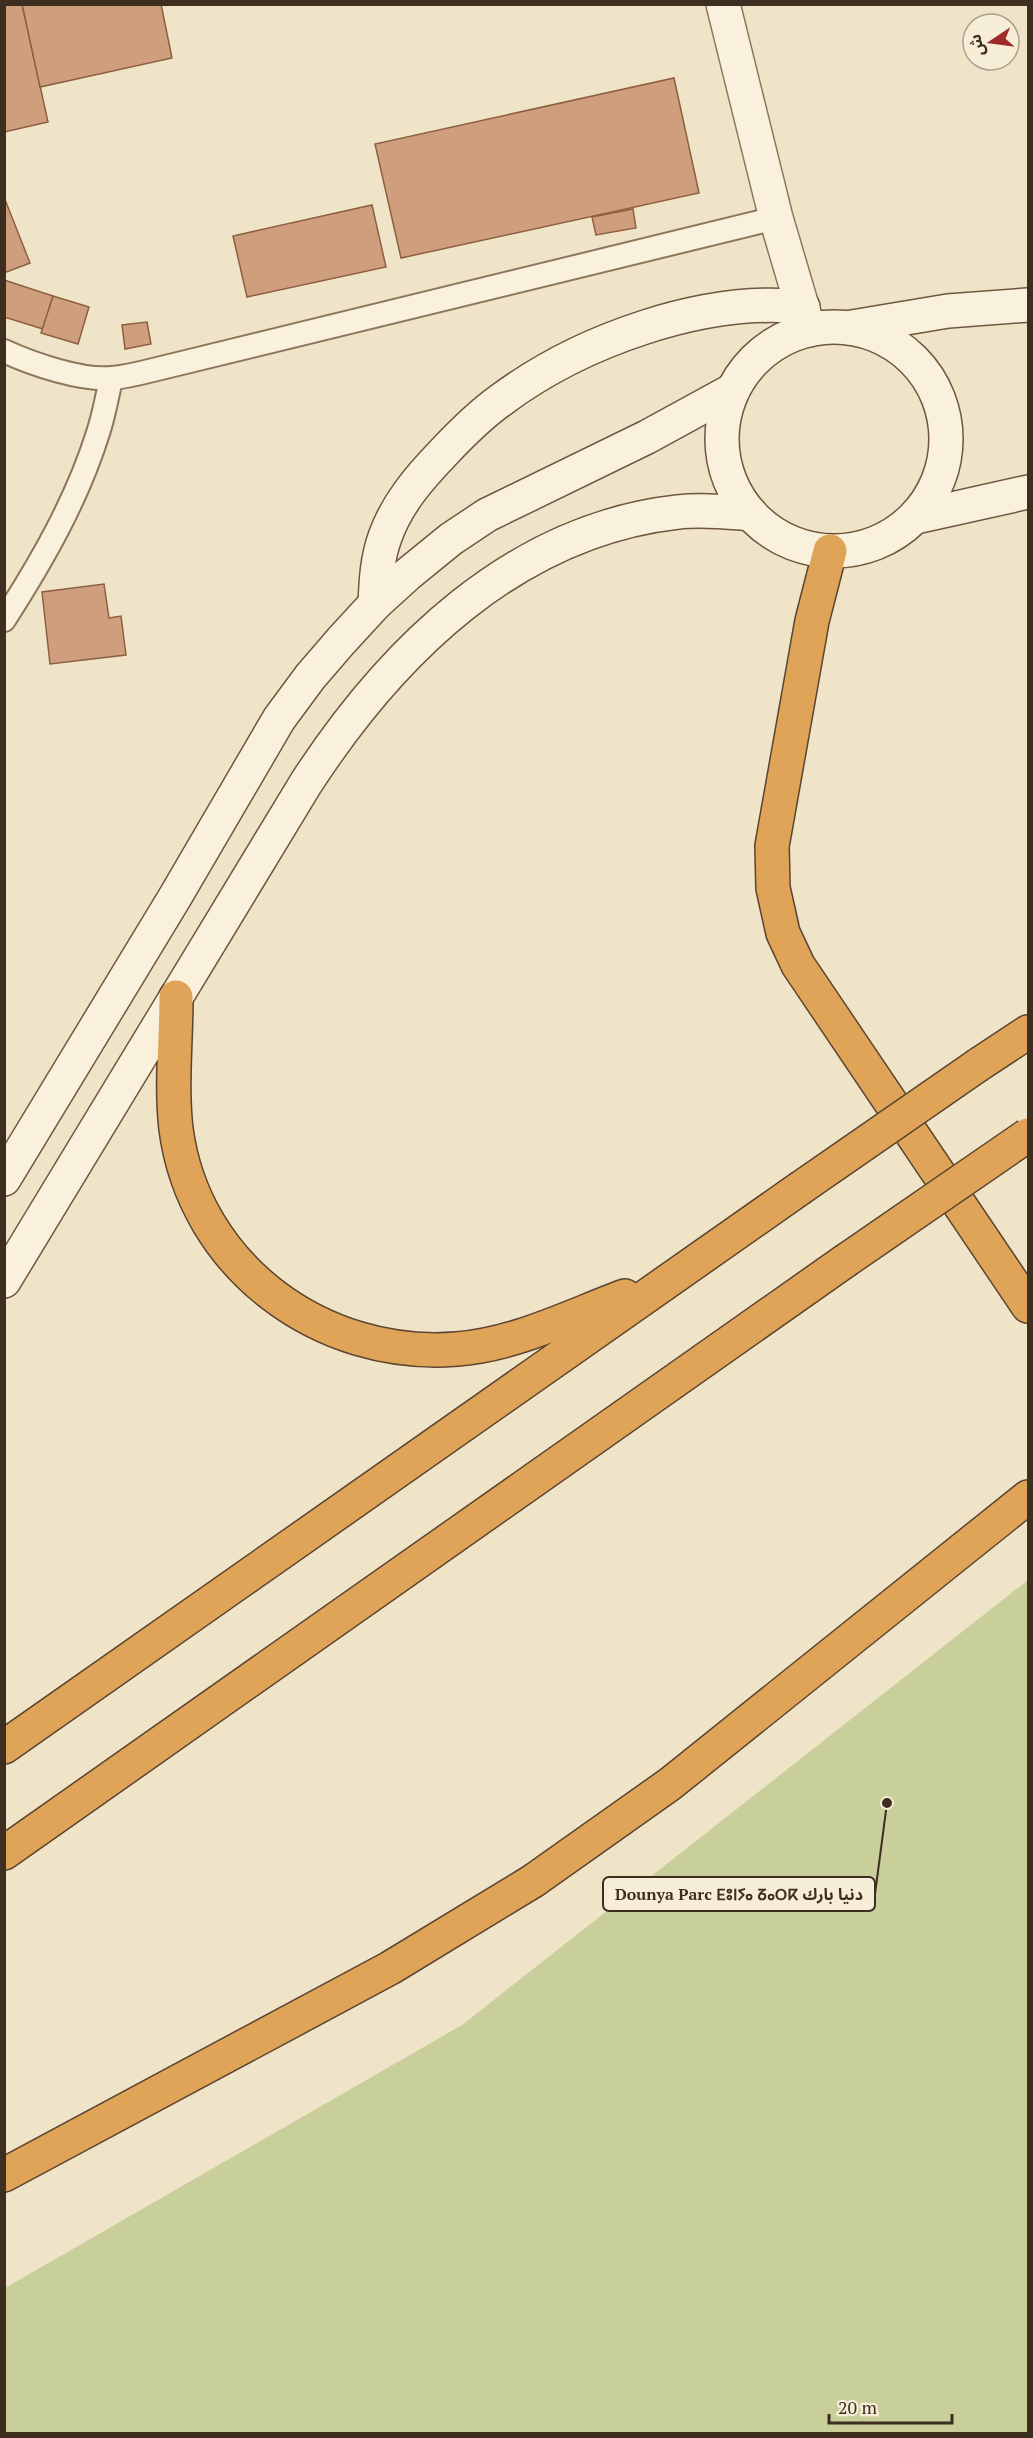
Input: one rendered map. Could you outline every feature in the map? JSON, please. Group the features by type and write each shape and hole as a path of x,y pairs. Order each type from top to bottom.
{"highway":[{"path":"830,551 812,621 772,846 773,888 783,933 798,965 1029,1306"},
{"path":"176,997 174,1094 176,1130 184,1164 196,1198 234,1259 259,1285 298,1313 319,1325 352,1338 387,1347 423,1350 458,1349 494,1343 528,1332 669,1280"},
{"path":"4,1748 799,1189 1029,1032"},
{"path":"4,1853 845,1261 1029,1135"},
{"path":"4,2175 380,1974 533,1881 670,1785 1029,1497"}],"main road":[{"path":"723,4 776,218 806,319"},
{"path":"852,327 948,311 1029,304"},
{"path":"375,604 378,564 384,537 399,507 417,480 460,435 500,400 539,375 579,354 706,310 750,305 806,319 852,327 878,335 901,349 921,368 938,399 944,416 946,444 943,470 932,495 916,517 894,534 870,546 843,551 816,550 792,543 769,531 751,514 735,492 726,467 722,441 724,415 733,390 747,368 765,350 787,337 806,319"},
{"path":"4,1179 279,719 310,677 375,604 451,539 487,515 647,437 733,390"},
{"path":"916,517 1029,492"},
{"path":"4,1281 334,739 389,673 442,621 484,588 549,549 632,519 679,511 751,514"}],"lane":[{"path":"7,355 65,372 111,379 776,218"},
{"path":"4,620 57,531 82,477 99,432 111,379"}],"green space":[{"path":"1028,1580 1028,2433 5,2433 5,2288 462,2025"}],"building":[{"path":"4,4 22,4 48,122 4,132"},
{"path":"22,4 161,4 172,58 40,87"},
{"path":"674,78 699,193 401,258 375,144"},
{"path":"4,197 30,263 4,273"},
{"path":"372,205 386,267 247,297 233,236"},
{"path":"633,209 636,228 596,235 592,217"},
{"path":"4,280 53,296 43,329 4,317"},
{"path":"53,296 89,307 78,344 41,333"},
{"path":"147,322 151,344 125,349 122,325"},
{"path":"104,584 109,618 121,616 126,655 50,664 42,592"}],"place":[{"name":"Dounya Parc ⴹⵓⵏⵢⴰ ⵒⴰⵔⴽ دنيا بارك","path":"887,1803"}]}
